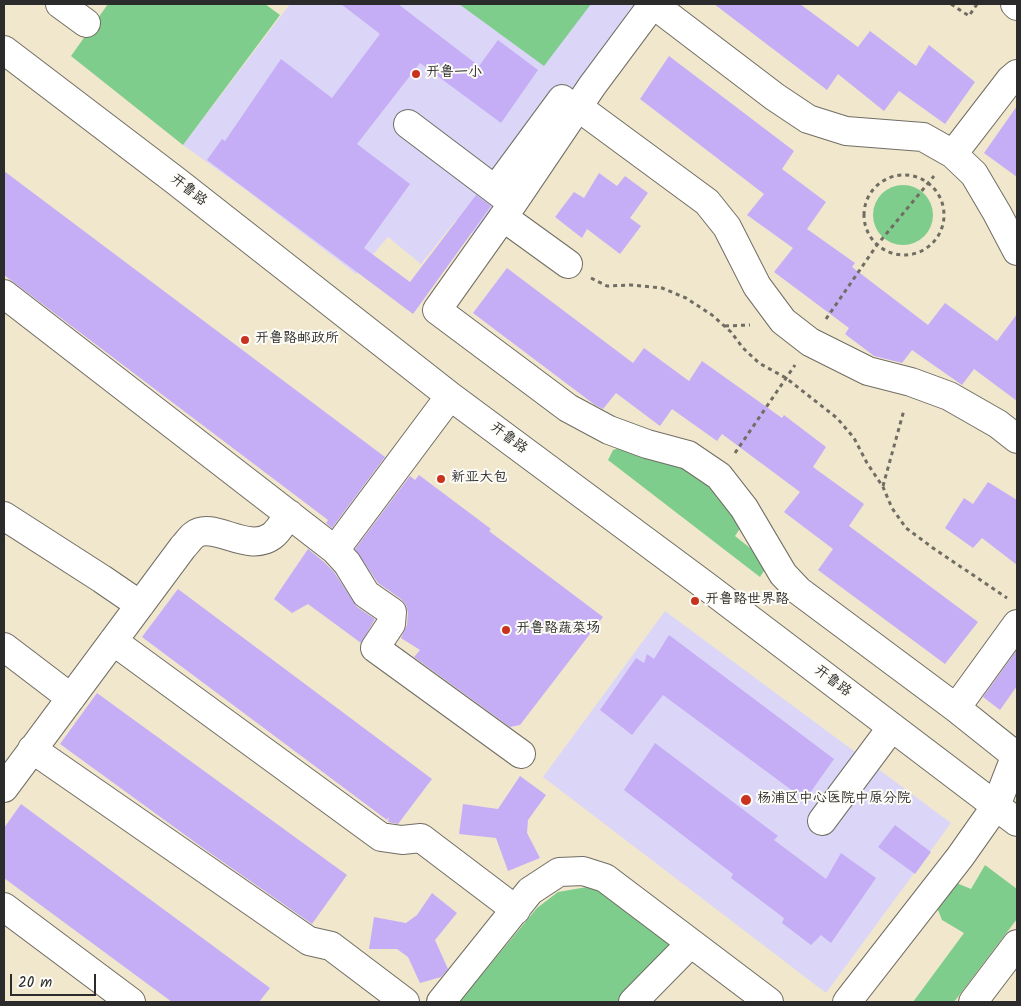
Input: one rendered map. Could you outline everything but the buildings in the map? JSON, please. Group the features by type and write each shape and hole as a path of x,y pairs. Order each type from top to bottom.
{"street":[{"path":"60,4 86,23"},
{"path":"504,203 578,107 646,4"},
{"path":"646,4 808,120 846,132 923,137 953,154 974,174 997,212 1017,251"},
{"path":"646,4 504,203 437,310 568,408 609,430 647,444 688,455 719,476 744,508 783,574 799,591 1016,754 1007,814 960,857 848,1002"},
{"name":"开鲁路","path":"4,50 176,181 450,396 1007,814"},
{"path":"953,154 1010,80 1017,74"},
{"path":"578,107 707,202 727,227 757,286 783,321 810,342 868,370 911,382 949,396 998,424 1017,439"},
{"path":"408,124 504,203 568,264"},
{"path":"4,294 335,550 347,562 366,594 392,612 391,624 375,648 521,754"},
{"path":"335,550 450,396"},
{"path":"4,788 32,748 195,534 209,530 226,536 258,542 273,536 289,514"},
{"path":"4,516 102,579 140,606"},
{"path":"956,708 1015,613"},
{"path":"113,641 381,837 402,840 420,838 516,910"},
{"path":"4,647 71,698"},
{"path":"822,821 892,727"},
{"path":"32,748 309,942 331,946 405,1002"},
{"path":"441,1002 530,891 559,872 583,871 605,878 769,1002"},
{"path":"4,907 131,1002"},
{"path":"633,1002 691,943"},
{"path":"973,1002 1017,944"}],"path":[{"path":"951,4 969,16 977,4"},
{"path":"898,174 912,175 929,183 938,193 944,205 944,221 938,238 923,251 911,255 895,255 877,245 869,236 864,222 864,206 869,192 882,180 898,174"},
{"path":"877,245 929,183"},
{"path":"568,264 586,276 607,286 631,285 662,288 686,298 712,314 759,363 786,378 837,418 854,438 867,463 883,487 892,508 906,528 1015,613"},
{"path":"883,487 911,382"}],"shaded area":[{"name":"开鲁一小","path":"290,4 646,4 478,238 456,220 421,264 388,237 356,274 246,190 183,145"},
{"name":"杨浦区中心医院中原分院","path":"665,611 951,823 826,993 543,777"}],"green space":[{"path":"108,4 265,4 280,15 183,145 71,56"},
{"path":"459,4 591,4 544,66"},
{"path":"897,185 909,185 920,190 928,198 933,209 931,227 920,240 909,245 897,245 886,240 878,232 873,221 873,209 878,198 886,190"},
{"path":"623,447 702,470 745,521 735,536 769,563 760,577 608,460 613,450"},
{"path":"985,865 1017,889 1017,919 954,1002 913,1002 964,933 942,920 936,905 952,881 971,889"},
{"path":"587,887 606,890 685,943 625,1002 459,1002 537,908 558,892"}],"place":[{"name":"开鲁一小","path":"416,74"},
{"name":"开鲁路邮政所","path":"245,340"},
{"name":"新亚大包","path":"441,479"},
{"name":"开鲁路世界路","path":"695,601"},
{"name":"开鲁路蔬菜场","path":"506,630"},
{"name":"杨浦区中心医院中原分院","path":"746,800"}]}
